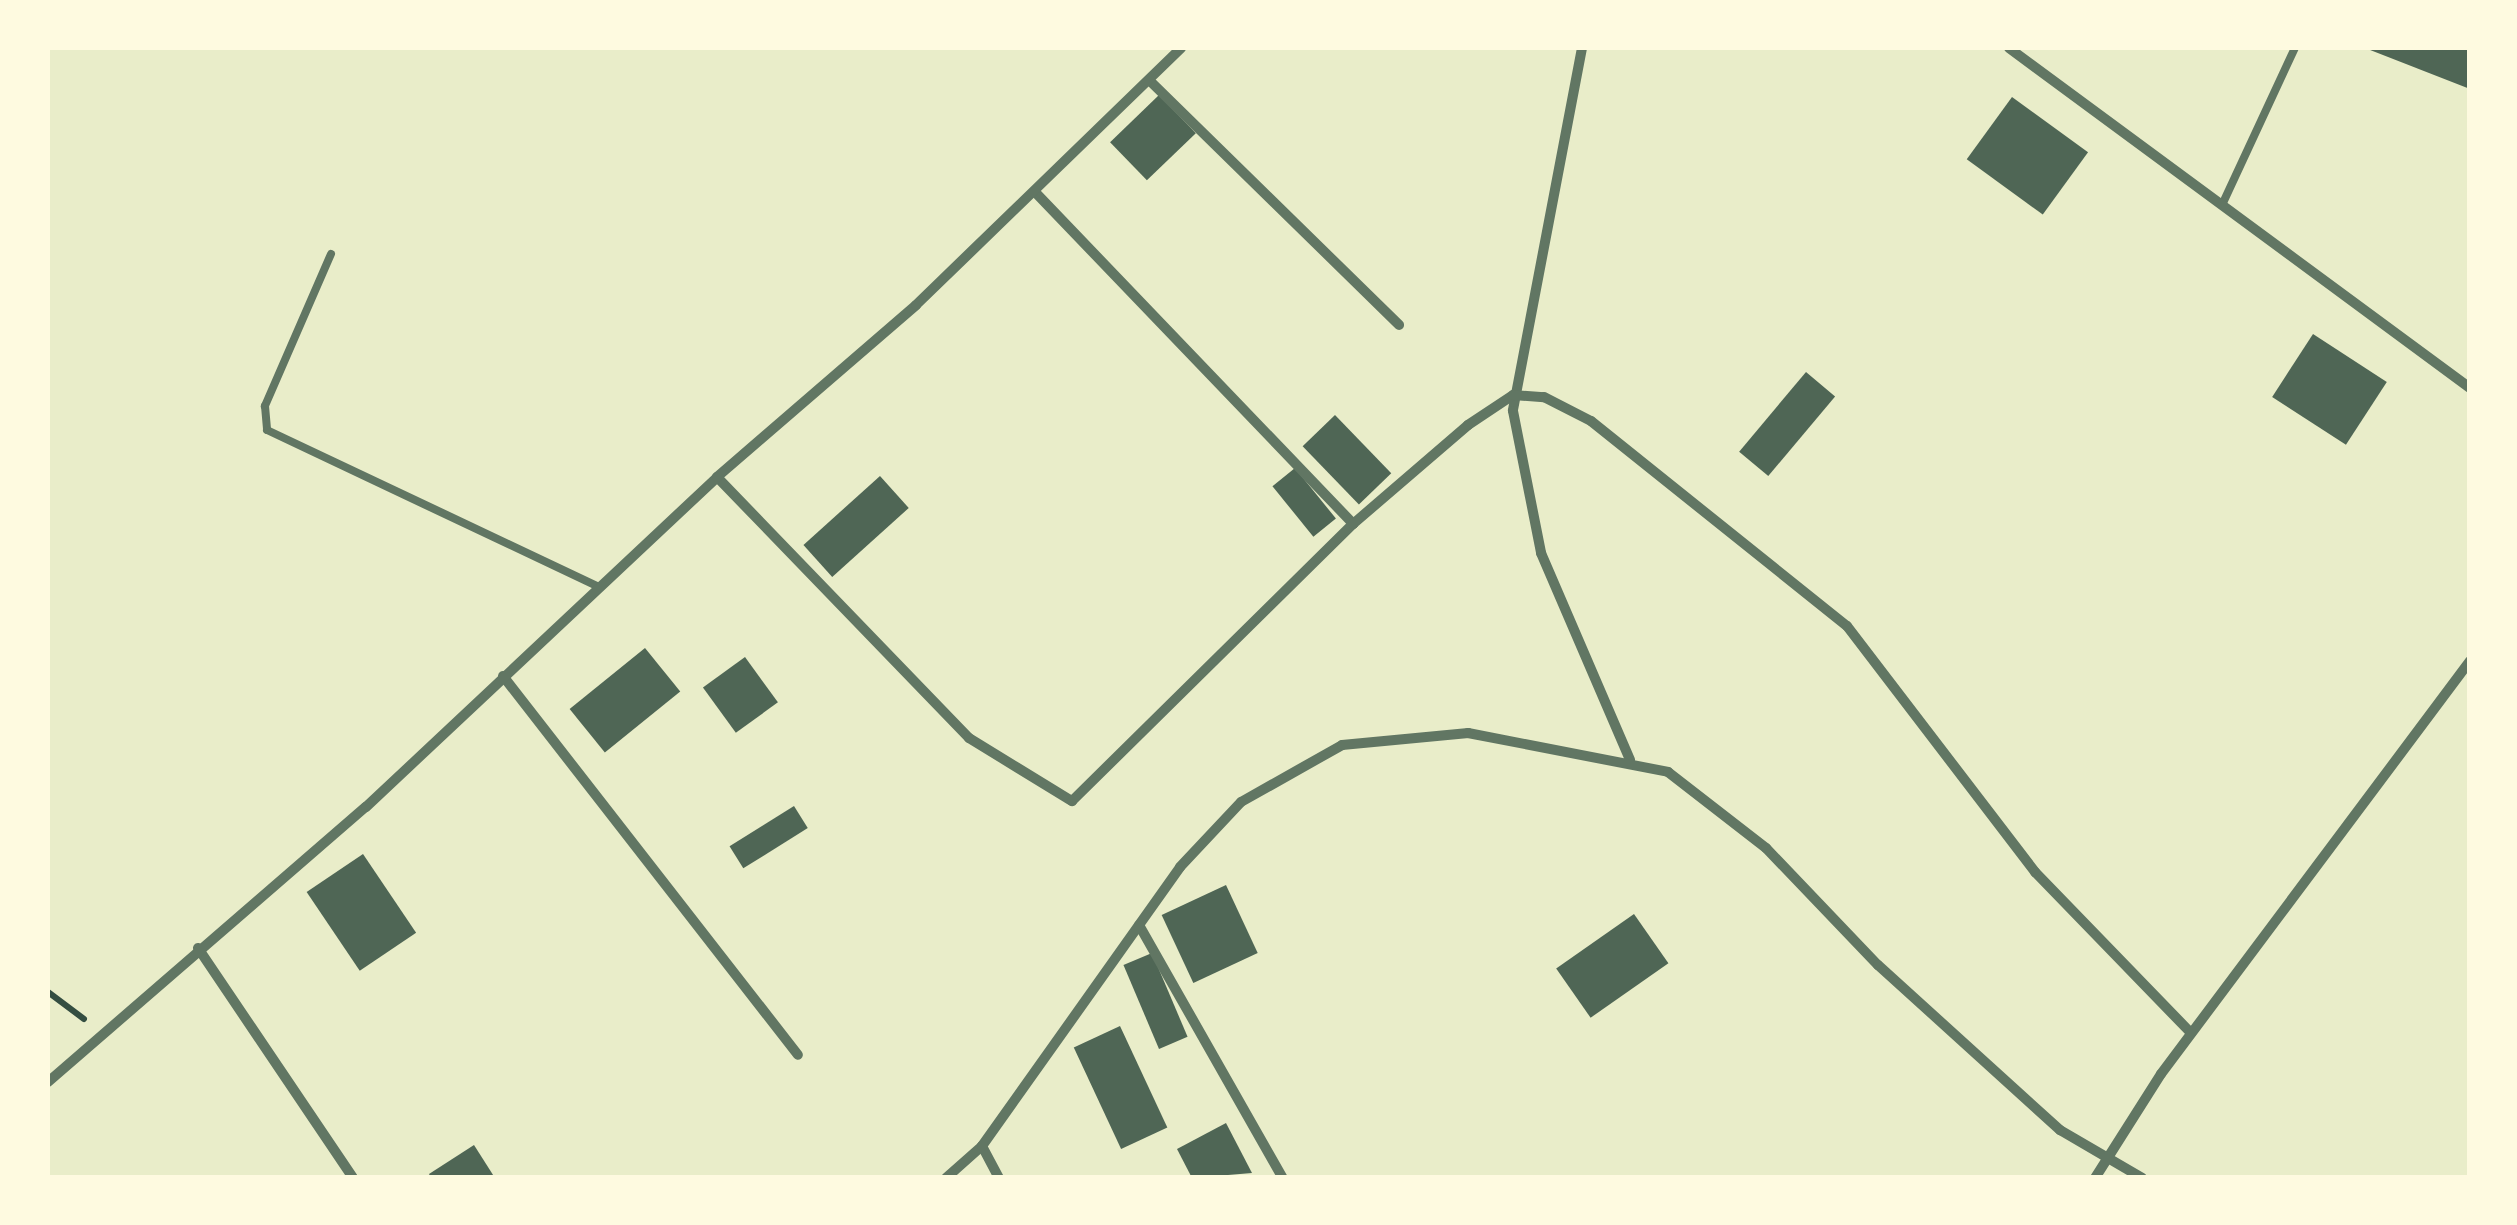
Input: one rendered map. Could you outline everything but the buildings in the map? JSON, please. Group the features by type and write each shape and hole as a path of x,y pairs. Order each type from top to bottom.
{"street":[{"path":"48,1082 503,676 716,476 1035,192 1181,48"},
{"path":"1582,48 1513,395 1541,553 1630,760"},
{"path":"2009,48 2470,388"},
{"path":"1148,80 1399,325"},
{"path":"1035,192 1353,524"},
{"path":"716,476 968,738 1072,801 1353,524 1513,395 1544,397 1591,421 1847,626 2035,872 2191,1033"},
{"path":"2095,1178 2191,1033 2470,661"},
{"path":"503,676 798,1055"},
{"path":"946,1178 982,1146 1210,829 1281,771 1325,750 1391,734 1468,732 1630,760 1668,772 1733,818 1926,1012 2104,1162 2142,1178"},
{"path":"1139,925 1283,1178"},
{"path":"198,948 353,1178"},
{"path":"982,1146 999,1178"}],"lane":[{"path":"2222,205 2295,48"},
{"path":"331,254 265,406 267,430 600,587"}],"path":[{"path":"48,992 101,1032"}]}
